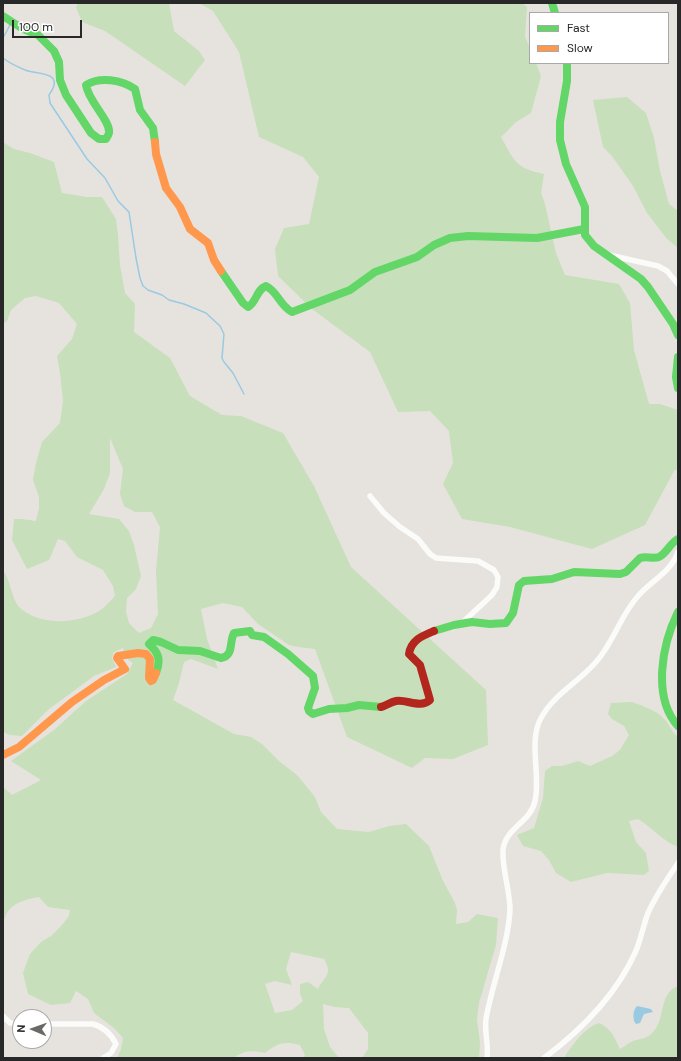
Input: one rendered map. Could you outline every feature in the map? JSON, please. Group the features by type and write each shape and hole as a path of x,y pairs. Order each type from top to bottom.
{"street":[{"path":"3,16 24,29 38,35 54,52 59,62 60,80 66,95 91,133 99,139 106,139 110,131 87,92 86,85 89,82 101,79 126,85 134,89 140,110 153,128 156,154 166,188 180,207 188,228 206,240 214,260 243,303 248,307 252,305 259,290 263,286 266,286 272,289 286,309 290,312 296,311 350,290 375,272 417,257 434,245 450,238 468,236 537,238 584,229"},
{"path":"567,64 567,81 560,122 560,140 566,164 585,207 585,235 589,241 605,255 641,279 673,324 678,335"},
{"path":"605,255 658,266 667,271 678,284"},
{"path":"678,357 676,377 678,388"},
{"path":"370,496 384,513 400,527 418,539 430,554 436,558 478,561 494,570 498,577 497,587 492,595 463,622"},
{"path":"3,755 19,747 72,702 104,680 125,669 117,658 118,656 138,653 146,654 150,659 149,678 150,681 153,680 160,662 160,656 155,648 150,644 153,640 160,641 178,650 200,651 217,658 224,658 230,651 234,633 239,633 246,630 250,631 252,635 264,637 288,654 313,676 315,680 315,688 308,708 311,713 316,714 329,709 353,708 359,705 383,707 395,701 413,704 428,702 430,700 420,665 409,654 411,646 420,638 441,627 463,622 472,621 487,624 506,623 512,615 519,584 524,580 558,578 572,572 608,575 625,574 642,557 656,558 661,556 674,540 678,539"},
{"path":"487,1058 488,1045 486,1022 490,997 508,929 510,909 503,850 506,839 512,831 522,824 530,813 536,800 536,732 540,720 556,699 596,662 608,645 629,607 644,590 671,566 678,552"},
{"path":"678,612 668,634 662,682 665,706 678,726"},
{"path":"544,1058 578,1030 613,990 635,954 648,913 665,882 678,863"},
{"path":"3,1016 12,1023"},
{"path":"52,1024 93,1024 100,1026 113,1038 116,1044 112,1053 103,1058"}],"green space":[{"path":"78,3 169,3 174,31 199,51 205,60 185,86 105,31 82,22 76,7"},
{"path":"199,3 522,3 527,7 525,37 529,46 529,64 536,64 541,76 531,113 516,122 501,137 516,162 534,172 544,174 541,193 545,204 556,253 565,275 619,284 630,303 634,350 649,404 660,404 678,410 678,469 674,471 645,525 592,549 510,527 462,519 443,484 453,463 449,431 430,411 398,412 370,352 312,309 278,276 275,249 284,228 309,224 319,177 303,157 259,137 239,52 213,11"},
{"path":"627,97 646,113 654,138 660,171 669,204 678,211 678,248 667,239 647,213 633,186 612,156 603,147 593,100"},
{"path":"3,142 14,149 54,162 62,193 87,197 102,197 116,219 120,265 125,293 135,304 134,332 170,358 190,396 222,415 241,416 283,433 314,486 351,567 486,690 488,745 453,759 425,758 412,768 347,737 315,649 289,645 258,624 242,607 223,603 201,609 207,639 218,669 191,659 184,662 173,700 234,734 251,737 262,744 280,762 297,775 315,797 321,812 337,829 369,832 389,826 406,824 429,846 443,881 455,903 457,910 456,924 468,922 477,914 498,918 496,945 479,1003 477,1020 480,1042 479,1058 362,1058 368,1049 368,1033 349,1008 334,1007 323,1004 324,1029 330,1047 339,1058 303,1058 305,1055 300,1045 285,1043 277,1045 265,1053 248,1051 233,1058 117,1058 121,1049 123,1038 114,1028 94,1013 88,999 76,991 70,1003 51,1005 28,994 23,973 30,954 41,942 51,936 62,925 69,916 70,910 48,907 39,897 15,904 6,914 3,922 3,787 12,795 41,780 11,761 54,730 86,701 127,674 133,663 126,658 123,648 114,652 112,658 116,667 94,676 49,709 22,736 10,735 3,732 3,570 8,579 16,603 27,613 37,618 59,621 82,618 102,609 115,596 113,586 103,570 77,557 65,541 58,539 49,560 27,569 12,540 14,519 36,521 39,508 39,497 33,480 36,463 42,442 60,423 63,401 57,356 72,339 77,324 59,303 36,296 25,298 11,310 7,321 3,324","holes":["110,438 123,469 120,494 124,506 135,512 152,512 160,527 156,571 158,614 151,628 139,633 129,623 126,612 127,598 136,589 141,576 134,545 129,531 119,519 89,514 104,489 110,473","291,952 324,959 327,964 328,972 318,989 308,982 300,984 300,994 303,1001 292,1010 275,1013 265,984 275,981 292,985 286,969"]},
{"path":"632,702 661,716 678,737 678,847 667,841 638,819 629,821 636,842 646,853 649,871 644,875 607,873 571,882 556,873 549,860 541,851 523,846 517,835 534,828 543,798 545,771 552,766 562,766 578,761 590,766 612,756 620,750 629,735 624,726 612,719 608,714 611,703"},
{"path":"678,986 678,1058 565,1058 580,1036 589,1028 599,1023 610,1031 620,1049 633,1041 650,1035 659,1023 667,995 671,990"}],"water":[{"path":"637,1006 651,1009 653,1012 644,1014 640,1023 636,1024 633,1015"}],"waterway":[{"path":"3,38 10,25 9,24"},
{"path":"3,58 25,70 48,75 52,78 54,82 49,95 50,103 87,159 105,178 118,201 129,212 136,258 143,286 169,300 206,313 220,326 224,334 222,358 233,373 244,394"}],"traffic: fast":[{"path":"552,3 555,12"},
{"path":"3,16 23,29 38,35 54,51 59,62 60,80 66,95 91,133 99,139 106,139 109,134 109,128 91,98 86,85 92,82 111,80 124,83 135,89 140,110 153,128 155,142"},
{"path":"567,64 567,81 560,122 560,140 566,164 585,207 585,235 594,246 641,279 673,324 678,335"},
{"path":"221,271 243,303 248,307 251,305 260,290 266,286 292,312 350,290 375,272 417,257 434,245 450,238 468,236 537,238 584,229"},
{"path":"678,357 676,377 678,388"},
{"path":"434,631 454,625 472,622 490,624 506,623 513,613 519,585 524,581 552,579 574,572 620,574 626,572 640,558 659,557 678,539"},
{"path":"678,612 668,639 662,670 662,686 665,700 670,714 678,726"},
{"path":"156,673 159,660 155,650 149,644 153,640 178,650 200,651 221,658 225,657 230,652 234,633 250,631 252,635 264,637 288,654 313,676 315,688 308,708 313,714 329,709 347,708 359,705 381,707"}],"traffic: slow":[{"path":"155,142 156,154 166,188 180,207 190,229 208,243 214,260 221,271"},
{"path":"3,755 19,747 72,702 104,680 125,669 117,658 118,656 138,653 146,654 150,659 149,678 151,681 156,673"}],"traffic: jam":[{"path":"381,707 396,701 422,704 430,700 420,665 409,654 412,645 418,639 434,631"}]}
